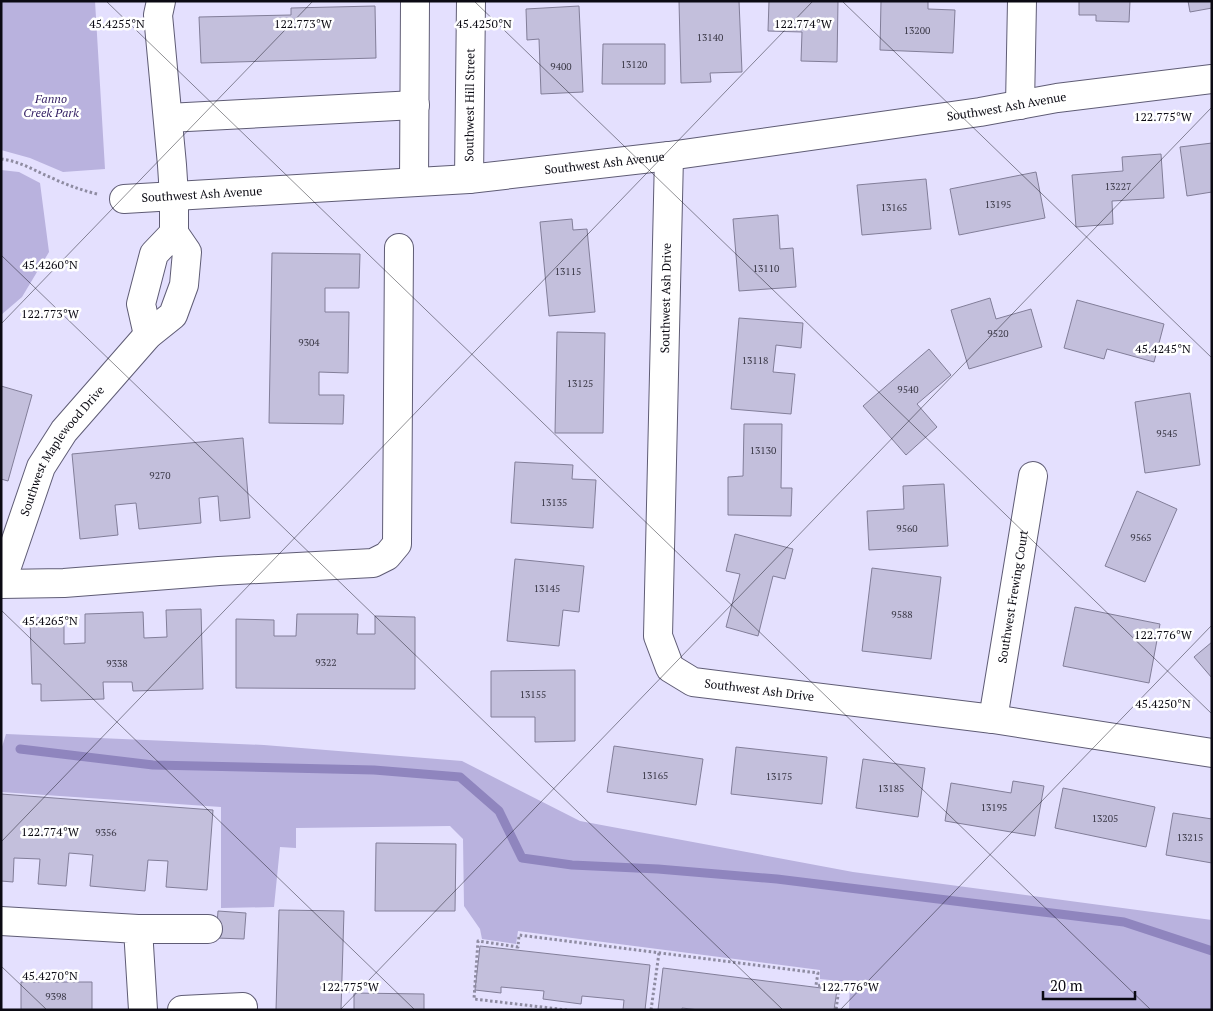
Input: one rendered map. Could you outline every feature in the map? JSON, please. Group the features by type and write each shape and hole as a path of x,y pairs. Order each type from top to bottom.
{"street":[{"path":"148,335 142,304 154,254 174,234 174,196 158,15 161,1"},
{"path":"414,182 415,1"},
{"name":"Southwest Hill Street","path":"469,178 471,1"},
{"path":"1020,105 1022,1"},
{"name":"Southwest Ash Avenue","path":"124,199 469,178 669,156 1057,98 1212,79"},
{"path":"168,118 414,105"},
{"name":"Southwest Ash Drive","path":"669,156 658,636 670,668 693,682 993,719 1212,753"},
{"name":"Southwest Maplewood Drive","path":"1,584 41,468 64,431 148,335 173,315 184,285 187,252 174,234"},
{"path":"1,584 64,584 219,571 373,563 387,556 397,544 399,248"},
{"name":"Southwest Frewing Court","path":"993,719 1033,476"},
{"path":"1,921 138,929 208,929"},
{"path":"138,929 143,1010"},
{"path":"182,1010 243,1008"}],"path":[{"name":"Southwest Ash Avenue","path":"1,159 19,163 70,186 110,198 124,199"},
{"path":"567,1010 474,999 478,941 518,947 519,935 818,974 816,986 839,988 836,1010"},
{"path":"651,1010 659,953"},
{"path":"342,991 352,991"}],"green space":[{"name":"Fanno Creek Park","path":"1,1 95,1 105,169 63,172 30,158 1,150"},
{"path":"1,170 19,172 40,183 49,252 22,297 1,315"},
{"path":"6,734 264,745 462,761 580,821 853,872 1212,920 1212,1010 849,1010 850,982 820,979 820,970 518,931 516,944 482,939 480,929 464,906 463,839 450,826 296,828 296,848 280,847 274,907 221,908 221,807 1,792 1,750"}],"building":[{"path":"679,1 739,1 742,72 710,73 711,82 681,83"},
{"path":"769,1 838,1 837,62 801,61 802,32 768,31"},
{"path":"881,1 928,1 928,9 955,10 953,53 880,50"},
{"path":"1079,1 1130,1 1129,22 1096,21 1096,15 1079,15"},
{"path":"1188,1 1212,1 1212,8 1190,12"},
{"path":"375,6 376,58 201,63 199,17 291,15 291,8"},
{"path":"579,6 583,92 541,94 539,39 527,40 526,9"},
{"path":"603,44 665,44 665,84 602,84"},
{"path":"1212,143 1212,192 1187,196 1180,147"},
{"path":"1161,154 1164,198 1112,201 1113,224 1076,227 1072,175 1123,171 1122,157"},
{"path":"1036,172 1045,218 959,235 950,189"},
{"path":"926,179 931,229 862,235 857,185"},
{"path":"778,215 780,249 793,248 796,287 739,291 733,219"},
{"path":"572,219 573,230 587,229 595,312 549,316 540,222"},
{"path":"272,253 360,254 359,288 325,288 325,312 349,312 348,373 319,372 319,395 344,395 343,424 269,423"},
{"path":"990,298 996,319 1031,309 1042,347 969,369 951,310"},
{"path":"1077,300 1164,324 1154,362 1107,349 1104,359 1064,348"},
{"path":"739,318 803,323 801,348 776,345 773,372 795,374 791,414 731,409"},
{"path":"557,332 605,333 603,433 555,433"},
{"path":"929,349 951,375 917,404 937,427 906,455 863,406"},
{"path":"1,386 32,395 8,481 1,479"},
{"path":"1190,393 1200,465 1145,473 1135,402"},
{"path":"744,424 782,424 781,488 792,488 791,516 728,515 728,477 743,476"},
{"path":"243,438 250,518 220,521 218,496 199,498 201,523 139,529 136,503 115,505 118,535 80,539 72,454"},
{"path":"515,462 573,465 572,479 596,480 593,528 511,523"},
{"path":"944,484 948,546 869,550 867,511 904,509 903,486"},
{"path":"1137,491 1177,509 1145,582 1105,566"},
{"path":"735,534 793,549 785,579 773,576 758,636 726,627 740,574 726,571"},
{"path":"515,559 584,566 579,612 563,610 559,646 507,641"},
{"path":"872,568 941,577 931,659 862,651"},
{"path":"1075,607 1160,624 1149,683 1063,666"},
{"path":"201,609 203,689 133,691 132,682 103,682 104,699 41,701 41,684 32,684 30,618 64,617 64,644 85,643 85,614 143,612 144,638 167,637 166,610"},
{"path":"297,614 358,614 357,634 375,634 375,616 415,617 415,689 236,688 236,619 274,620 274,636 296,636"},
{"path":"1212,642 1212,678 1194,657"},
{"path":"575,670 575,741 535,742 535,717 491,717 491,671"},
{"path":"614,746 703,759 696,805 607,792"},
{"path":"736,747 827,757 822,804 731,794"},
{"path":"863,759 925,768 918,817 856,808"},
{"path":"1013,781 1044,786 1035,836 945,821 951,783 1011,793"},
{"path":"1063,788 1155,807 1146,847 1055,828"},
{"path":"1,794 213,810 207,890 166,887 168,861 148,860 145,891 90,886 93,855 69,853 66,886 38,884 40,859 14,858 13,882 1,881"},
{"path":"1173,813 1212,819 1212,863 1166,855"},
{"path":"376,843 456,844 455,911 375,911"},
{"path":"279,910 344,911 341,1010 276,1010"},
{"path":"218,911 246,913 244,939 216,938"},
{"path":"480,946 650,965 645,1010 623,1010 624,1000 582,996 581,1004 543,999 544,991 501,987 501,993 475,990"},
{"path":"663,968 837,990 834,1010 699,1010 682,1008 682,1010 658,1010"},
{"path":"21,982 92,982 92,1010 21,1010"},
{"path":"354,993 424,994 424,1010 354,1010"}],"waterway":[{"path":"20,749 153,765 374,770 460,777 499,811 522,858 572,865 658,869 777,879 1124,922 1212,951"}]}
